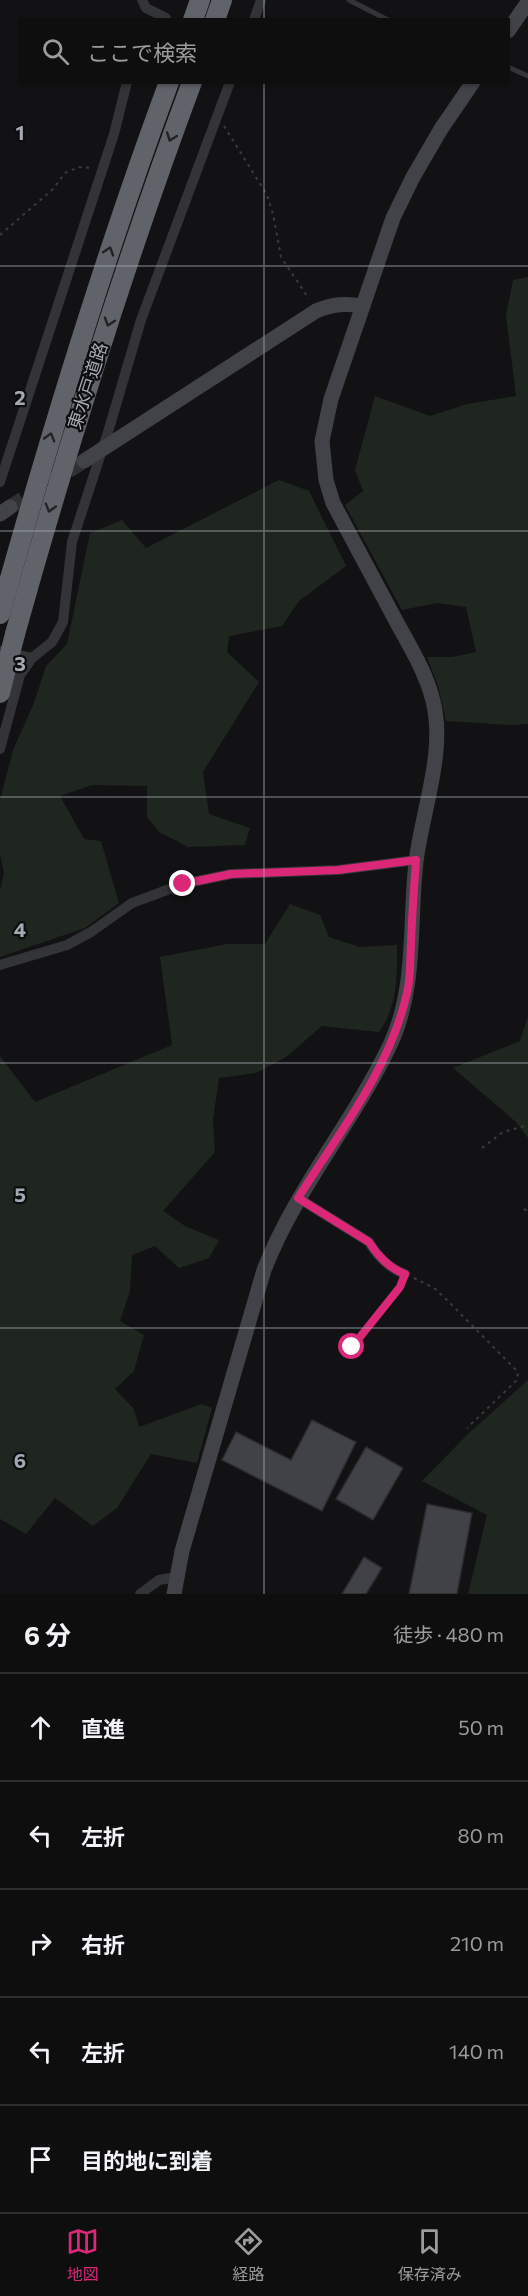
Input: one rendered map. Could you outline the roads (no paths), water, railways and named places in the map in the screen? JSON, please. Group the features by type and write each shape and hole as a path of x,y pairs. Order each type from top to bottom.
{"highway":[{"path":"194,18 200,0"},
{"path":"216,18 222,0"},
{"name":"東水戸道路","path":"0,614 61,398 129,191 168,84"},
{"name":"東水戸道路","path":"0,693 57,485 149,198 191,84"}],"street":[{"path":"255,18 261,0"},
{"path":"510,28 528,2"},
{"path":"144,9 166,18"},
{"path":"0,482 114,134 126,84"},
{"path":"0,749 20,675 32,658 52,642 63,622 72,542 141,320 229,84"},
{"path":"174,1594 176,1577 264,1270 277,1238 298,1198 375,1076 392,1042 408,990 416,860 435,758 437,735 433,701 418,662 333,503 326,480 322,441 325,422 393,218 413,177 441,129 472,84"},
{"path":"84,461 316,311 332,304 363,306"},
{"path":"0,651 32,658"},
{"path":"0,965 67,945 91,933 132,903 183,884 231,874 338,870 416,860"},
{"path":"298,1198 369,1242 375,1253 398,1272 405,1274"},
{"path":"140,1594 159,1580 176,1577"}],"lane":[{"path":"349,0 384,18"},
{"path":"510,68 528,76"}],"tunnel":[{"path":"10,507 84,461"}]}
